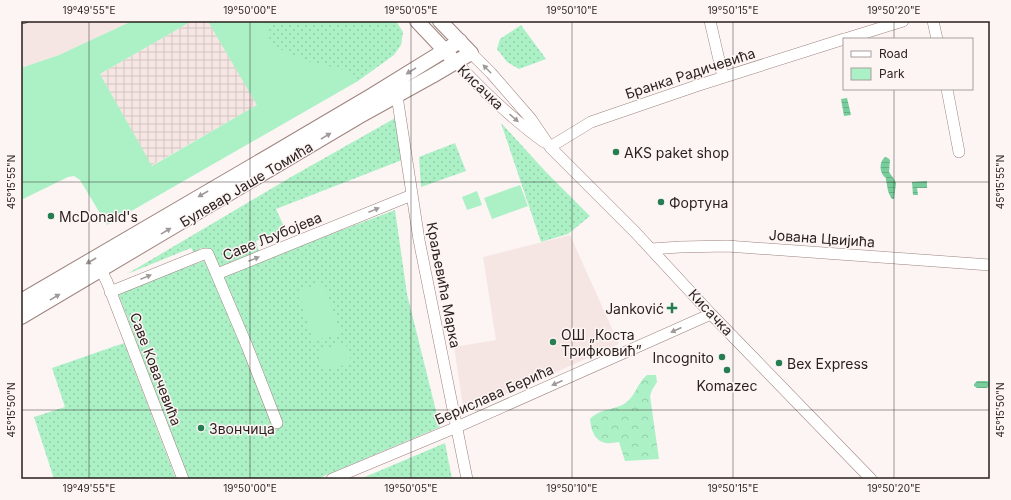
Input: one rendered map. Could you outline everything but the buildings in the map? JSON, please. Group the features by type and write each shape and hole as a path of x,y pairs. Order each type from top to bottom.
{"main road":[{"name":"Кисачка","path":"417,21 456,62"},
{"name":"Кисачка","path":"440,21 471,53"},
{"name":"Булевар Јаше Томића","path":"21,301 371,96 460,41"},
{"name":"Булевар Јаше Томића","path":"21,317 358,117 471,53"}],"street":[{"path":"710,21 723,77"},
{"name":"Бранка Радичевића","path":"848,38 903,21"},
{"path":"933,21 936,38"},
{"name":"Бранка Радичевића","path":"550,147 591,122 723,77 843,40"},
{"name":"Кисачка","path":"471,53 532,119 550,147"},
{"name":"Кисачка","path":"456,62 524,128 550,147 651,249 711,314 870,479"},
{"path":"947,90 960,152"},
{"name":"Краљевића Марка","path":"397,96 419,240 467,479"},
{"name":"Саве Љубојева","path":"110,292 204,254 208,254 217,274 412,195"},
{"name":"Јована Цвијића","path":"651,249 727,246 990,265"},
{"name":"Саве Ковачевића","path":"101,270 183,479"},
{"path":"217,274 277,423"},
{"name":"Берислава Берића","path":"332,479 457,427 711,314"}],"shaded area":[{"path":"21,21 132,21 59,55 21,68"},
{"path":"192,21 208,21 257,105 151,166 100,74"},
{"path":"847,98 851,115 844,116 841,99"},
{"path":"885,157 890,160 889,172 896,183 894,199 892,199 889,194 886,177 883,175 881,170 881,163"},
{"path":"927,181 927,188 917,188 918,195 913,195 912,182"},
{"path":"570,235 619,344 464,413 454,347 496,340 483,257"},
{"path":"977,381 987,381 989,386 987,388 977,388 974,384"}],"green space":[{"path":"132,21 192,21 100,74 152,166 257,105 208,21 270,21 266,31 273,46 307,61 352,72 358,81 107,225 80,180 74,176 68,177 21,200 21,68 59,55"},
{"path":"208,21 396,21 403,32 401,45 394,55 358,81 254,107 257,105"},
{"path":"521,25 546,59 519,69 507,62 497,49 500,39"},
{"path":"397,117 402,160 276,209 286,231 256,241 259,252 219,267 211,249 201,248 194,253 191,248 127,274 291,177"},
{"path":"501,123 546,172 590,216 568,234 541,242"},
{"path":"455,143 466,171 421,187 419,157"},
{"path":"520,185 528,206 492,219 484,198"},
{"path":"477,191 482,205 467,210 462,197"},
{"path":"395,210 407,294 440,427 317,479 188,479 118,293 206,260 214,278"},
{"path":"323,283 340,333 313,341 298,291"},
{"path":"124,343 176,479 54,479 34,417 65,407 52,368"},
{"path":"345,343 352,363 323,370 317,351"},
{"path":"647,375 656,375 657,382 650,396 659,459 625,461 619,442 608,443 599,440 592,430 590,419 602,411 619,406 628,401"},
{"path":"445,443 452,479 360,479"}],"railway":[{"path":"21,22 26,21"}],"place":[{"name":"AKS paket shop","path":"616,152"},
{"name":"Фортуна","path":"661,202"},
{"name":"McDonald's","path":"51,216"},
{"name":"Janković","path":"672,308"},
{"name":"ОШ „Коста Трифковић”","path":"553,342"},
{"name":"Incognito","path":"722,357"},
{"name":"Bex Express","path":"779,363"},
{"name":"Komazec","path":"727,370"},
{"name":"Звончица","path":"201,428"}]}
